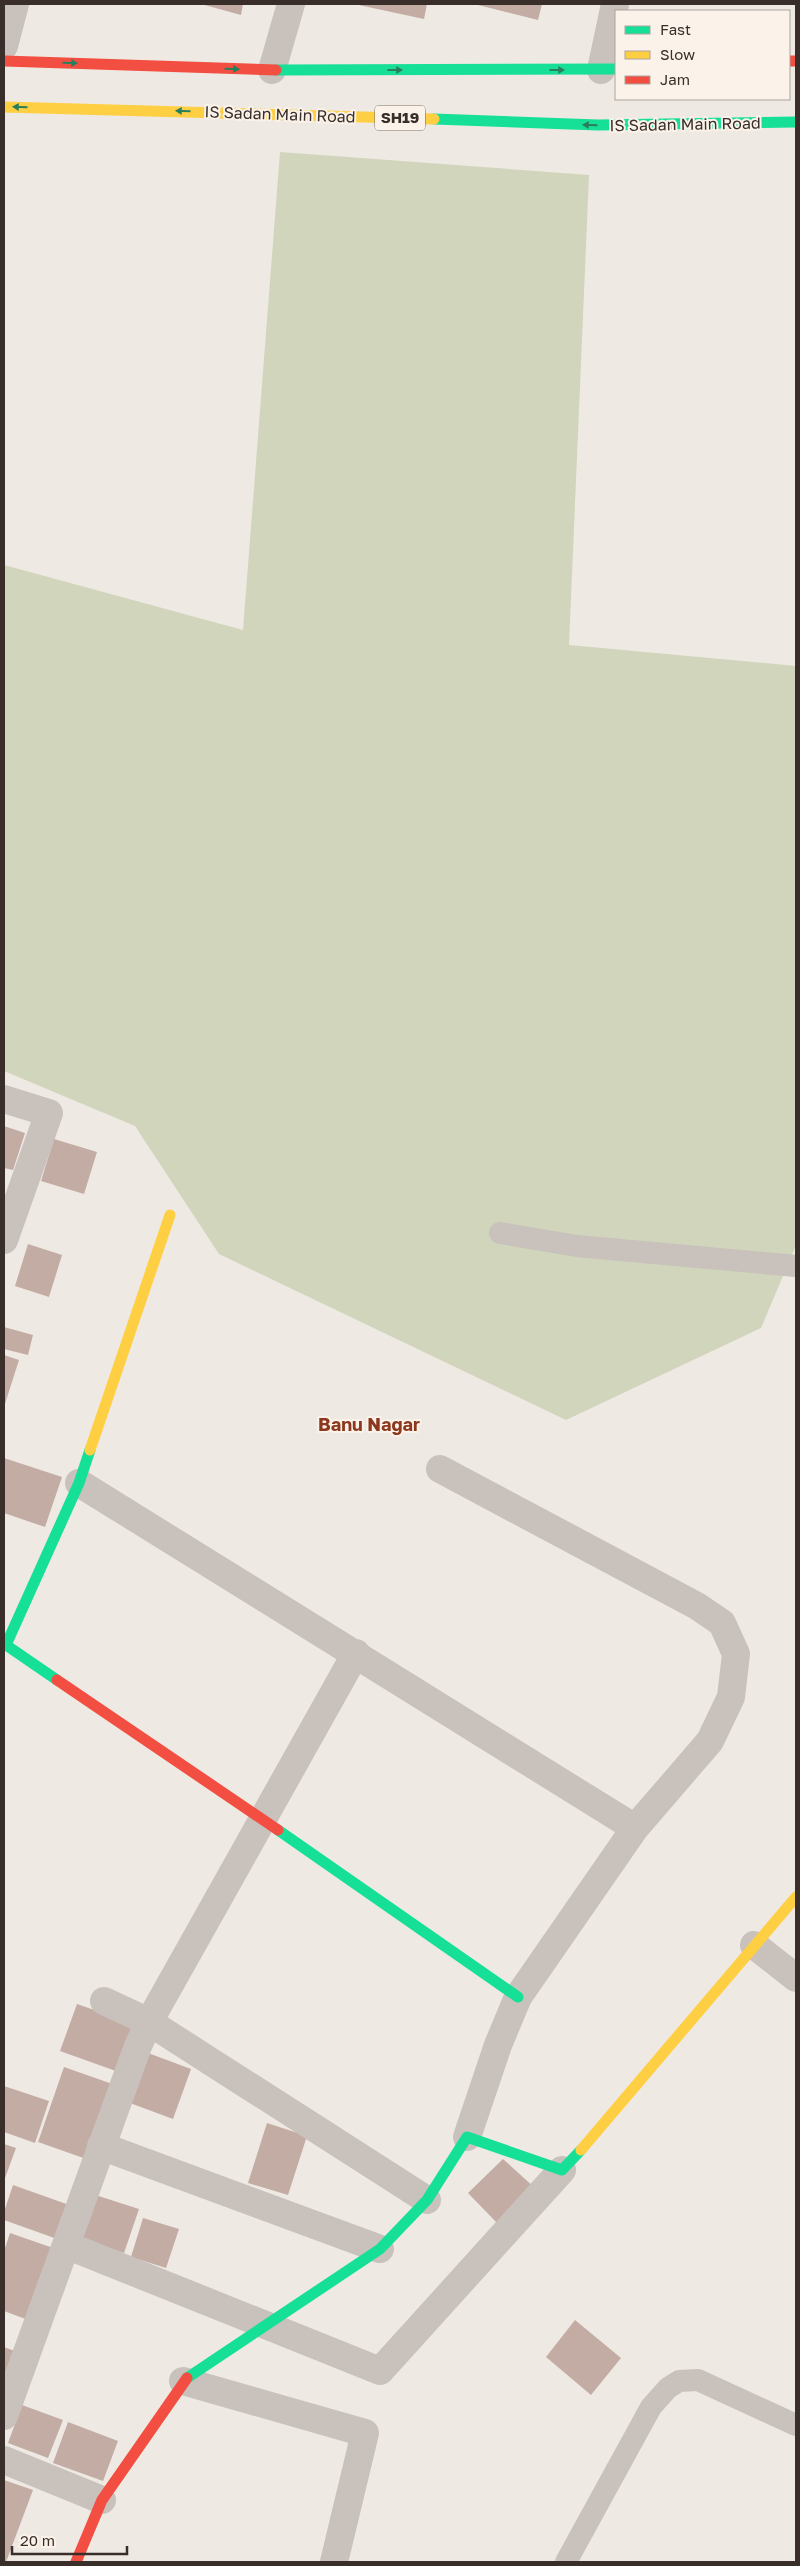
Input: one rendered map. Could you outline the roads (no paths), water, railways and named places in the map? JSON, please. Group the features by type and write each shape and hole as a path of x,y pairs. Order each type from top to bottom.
{"street":[{"path":"4,46 14,4"},
{"path":"272,70 290,4"},
{"path":"4,61 272,70 609,69 614,4"},
{"name":"IS Sadan Main Road","path":"4,107 271,113 598,125 796,122"},
{"path":"4,1099 49,1113 4,1240"},
{"path":"170,1215 79,1483 6,1645 262,1819 518,1997"},
{"path":"76,2562 102,2500 183,2381 380,2249 427,2200 467,2137 498,2045 518,1997 635,1828 710,1741 730,1696 736,1654 722,1623 698,1606 440,1469"},
{"path":"79,1483 356,1653 635,1828"},
{"path":"4,2416 101,2146 149,2022 356,1653"},
{"path":"66,2245 380,2371 598,2132 796,1897"},
{"path":"754,1945 796,1978"},
{"path":"104,2001 149,2022 427,2200"},
{"path":"467,2137 562,2170"},
{"path":"101,2146 380,2249"},
{"path":"183,2381 365,2433 334,2562"},
{"path":"4,2460 102,2500"}],"lane":[{"path":"500,1233 577,1246 796,1266"},
{"path":"566,2562 651,2408 679,2380 698,2380 796,2425"}],"district":[{"name":"Banu Nagar","path":"369,1425"}]}
